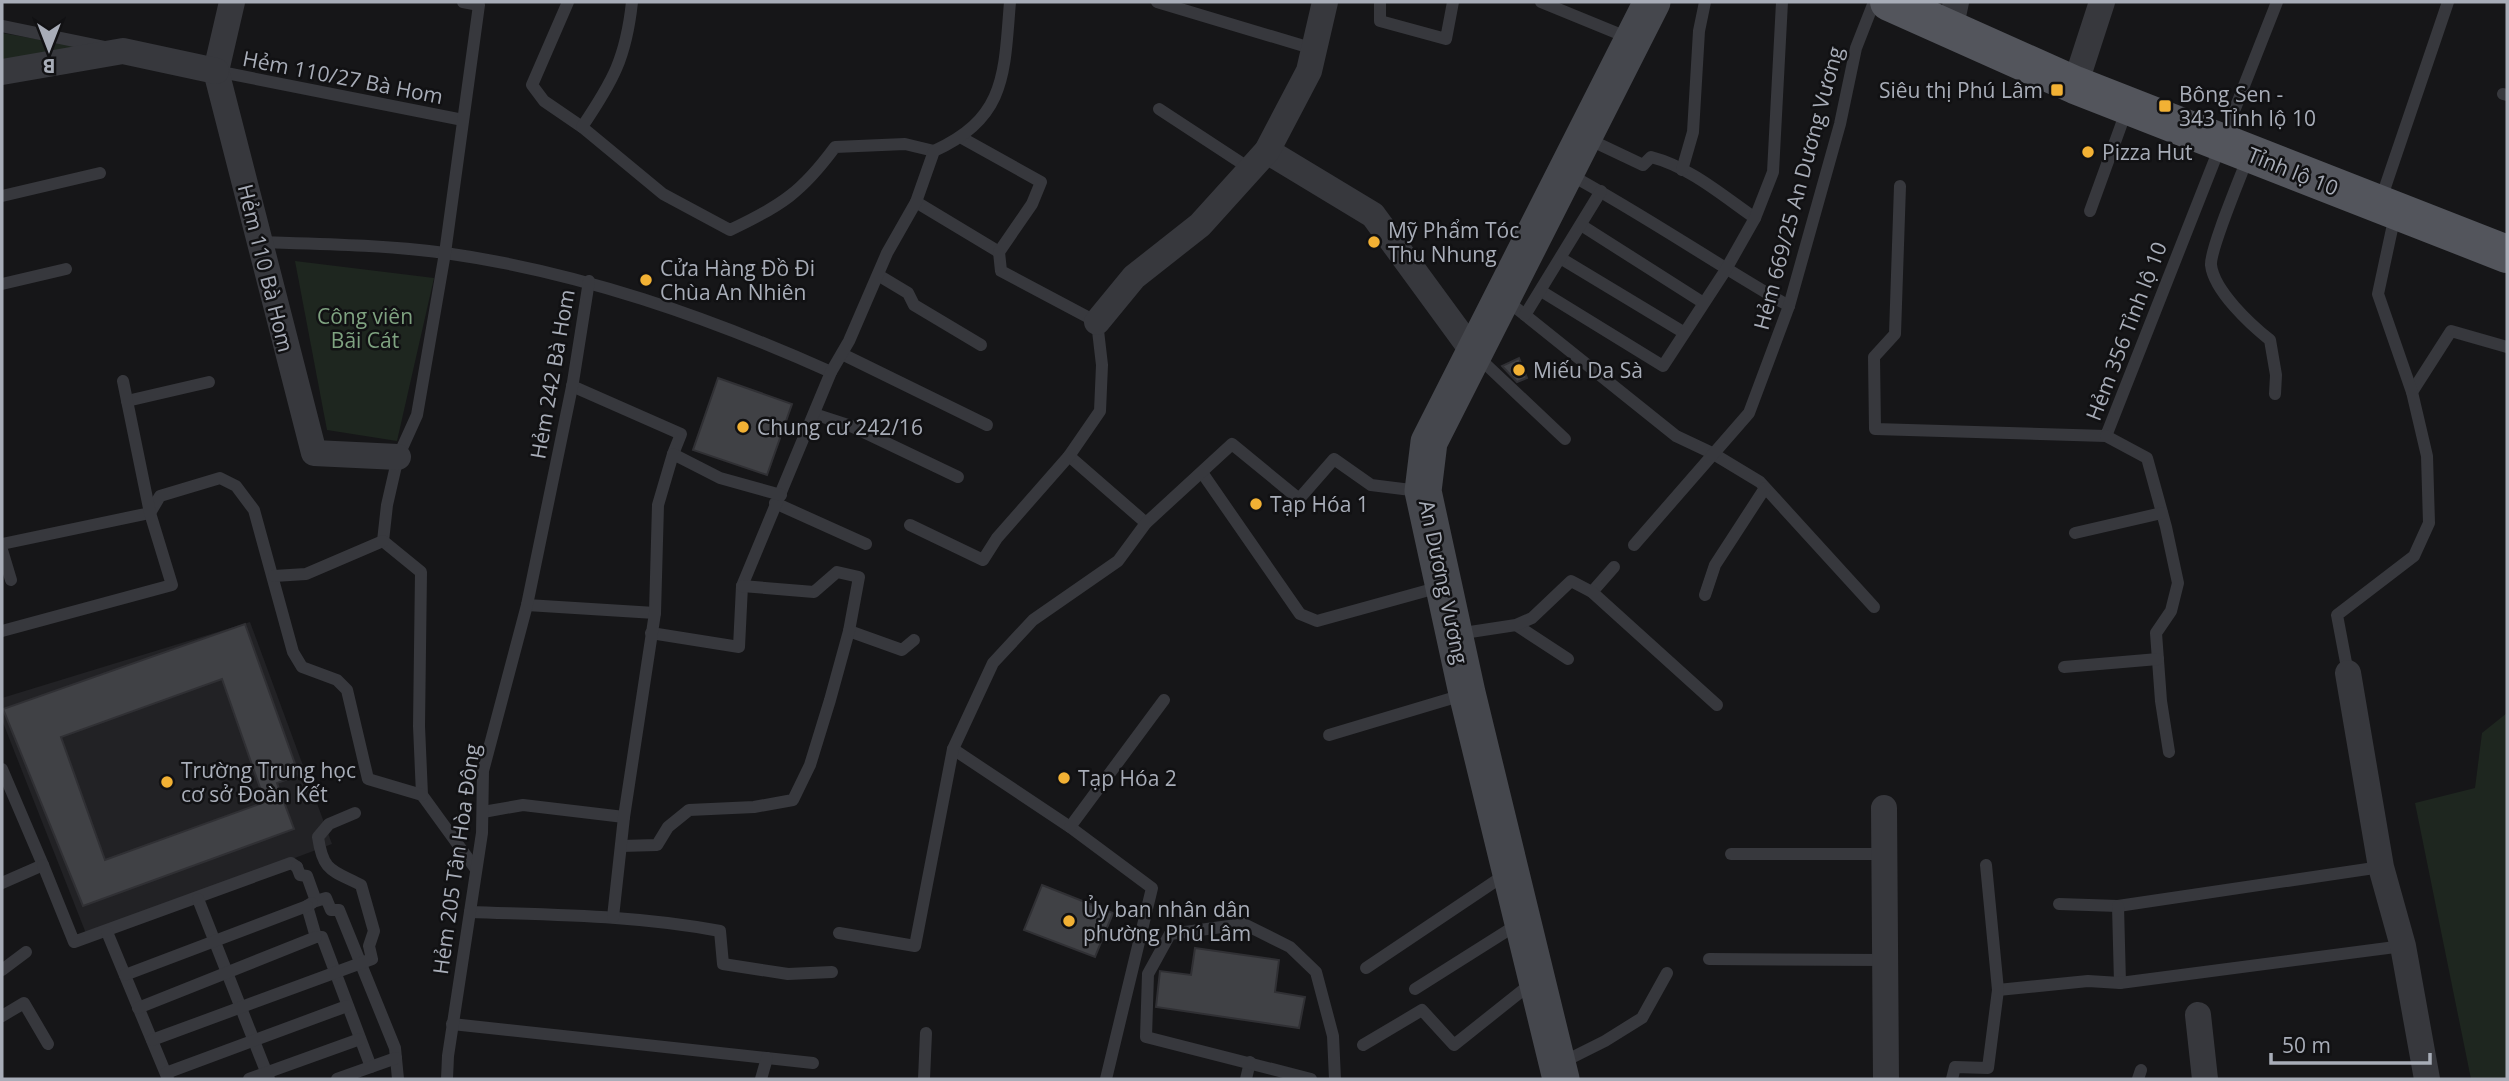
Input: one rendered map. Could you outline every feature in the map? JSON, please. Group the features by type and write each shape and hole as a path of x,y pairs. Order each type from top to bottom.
{"main road":[{"name":"An Dương Vương","path":"1559,1072 1467,693 1457,634 1423,492 1429,442 1474,353 1513,306 1582,136 1652,2"},
{"name":"Tỉnh lộ 10","path":"1889,2 1953,16 2075,85 2507,254"}],"street":[{"name":"Hẻm 110 Bà Hom","path":"232,2 216,71 314,453 398,457"},
{"path":"1097,322 1134,277 1200,225 1258,160 1309,71 1325,2"},
{"path":"2075,85 2102,2"},
{"path":"2,72 123,51 216,71"},
{"path":"1258,160 1373,215 1474,353"},
{"path":"2348,673 2381,867 2403,946 2427,1079"},
{"path":"1884,808 1885,1079"},
{"path":"2198,1015 2205,1079"}],"lane":[{"path":"383,541 387,505 398,457 417,415 445,253 479,5 463,2"},
{"path":"568,2 532,85 544,101 582,127 663,194 730,230 779,207 812,179 835,147 905,144 934,151 962,138 985,116 1002,80 1010,2"},
{"path":"582,127 614,80 629,30 632,2"},
{"path":"1157,2 1314,49"},
{"path":"1380,2 1380,22 1446,39 1453,2"},
{"path":"1541,2 1633,39"},
{"path":"1682,170 1693,132 1699,31 1705,2"},
{"path":"1541,291 1663,366 1702,302 1725,271 1755,218 1773,172 1782,2"},
{"name":"Hẻm 669/25 An Dương Vương","path":"1634,545 1749,413 1788,306 1840,124 1856,48 1874,2"},
{"path":"2275,394 2276,375 2270,340 2248,323 2218,283 2211,264 2234,148 2277,2"},
{"path":"2348,673 2337,615 2414,556 2429,523 2427,456 2412,392 2378,294 2387,209 2448,2"},
{"path":"2,26 123,51"},
{"name":"Hẻm 110/27 Bà Hom","path":"216,71 463,120"},
{"path":"2090,211 2128,106"},
{"path":"1158,109 1258,160"},
{"path":"1582,136 1643,164 1651,157 1682,170 1755,218"},
{"path":"909,525 983,560 997,538 1069,456 1100,411 1102,365 1097,322 1001,271 999,252 1032,204 1041,182 962,138"},
{"name":"Hẻm 356 Tỉnh lộ 10","path":"1900,186 1895,334 1874,357 1875,429 2106,436 2234,148"},
{"path":"651,633 739,647 742,586 831,372 916,202 934,151"},
{"path":"2,197 100,173"},
{"path":"1566,173 1634,209 1725,271 1788,306"},
{"path":"1601,191 1541,291 1513,306 1676,436 1712,453 1765,488 1874,607"},
{"path":"916,202 999,252"},
{"path":"1581,225 1702,302"},
{"path":"258,242 445,253 589,281"},
{"path":"1562,259 1683,332"},
{"path":"2,284 66,270"},
{"path":"878,275 908,293 914,305 981,345"},
{"name":"Hẻm 242 Bà Hom","path":"527,605 572,386 589,281 747,335 831,372"},
{"path":"2412,392 2451,331 2507,347"},
{"path":"1474,353 1565,439"},
{"path":"842,354 987,425"},
{"path":"2,631 172,585 149,513 122,381"},
{"path":"127,401 209,382"},
{"path":"572,386 681,434 658,505 654,613 624,817 613,917"},
{"path":"814,414 851,426 958,477"},
{"path":"2106,436 2147,458 2178,583 2171,611 2156,633 2169,752"},
{"path":"839,933 915,946 953,749 993,663 1033,620 1118,561 1146,523 1203,474 1232,444 1299,499 1334,459 1371,485 1423,492"},
{"path":"673,454 720,478 778,499 866,544"},
{"path":"1069,456 1146,523"},
{"path":"1203,474 1300,614 1317,621 1444,586"},
{"path":"2,544 149,513 160,496 220,478 236,486 248,498 274,576 293,652 302,667 337,680 347,690 368,779 422,795"},
{"path":"1705,595 1715,565 1765,488"},
{"path":"2075,533 2162,513"},
{"path":"274,576 306,574 383,541"},
{"path":"383,541 421,572 418,726 422,795 475,868"},
{"path":"2,550 11,580"},
{"path":"1592,592 1614,567"},
{"path":"621,846 657,845 667,827 689,810 754,807 793,800 810,765 849,631 859,577 837,572 814,592 742,586"},
{"path":"1457,634 1516,625 1532,618 1571,582 1592,592 1717,705"},
{"path":"527,605 654,613"},
{"name":"Hẻm 205 Tân Hòa Đông","path":"447,1079 482,833 483,771 527,605"},
{"path":"1516,625 1568,659"},
{"path":"849,631 902,650 914,640"},
{"path":"2064,667 2158,659"},
{"path":"1329,735 1467,693"},
{"path":"1070,827 1164,700"},
{"path":"953,749 1070,827 1152,888 1107,1079"},
{"path":"2,769 74,942 291,863 297,867 300,875 307,876 316,937"},
{"path":"483,812 523,805 624,817"},
{"path":"152,1040 372,959 369,946 374,931 361,885 328,868 321,859 318,837 329,824 355,813"},
{"path":"1731,854 1885,854"},
{"path":"297,867 321,859"},
{"path":"2,883 43,865"},
{"path":"1952,1079 1955,1067 1987,1068 1998,990 1986,865"},
{"path":"2059,904 2119,905 2381,867"},
{"path":"1366,968 1509,872"},
{"path":"125,975 326,898 331,911 339,910 395,1048 398,1079"},
{"path":"198,899 268,1076"},
{"path":"2119,905 2120,983"},
{"path":"470,912 613,917 720,931 723,964 788,974 832,972"},
{"path":"1415,989 1521,922"},
{"path":"1311,1079 1146,1037 1148,974 1170,933 1244,924 1290,947 1316,972 1333,1036 1335,1079"},
{"path":"107,932 167,1076 347,1006"},
{"path":"138,1008 316,937 322,937 370,1067"},
{"path":"1998,990 2088,981 2120,983 2403,946"},
{"path":"2,970 26,952"},
{"path":"1709,959 1884,960"},
{"path":"1559,1072 1642,1018 1667,973"},
{"path":"1363,1045 1422,1010 1454,1045 1536,979"},
{"path":"2,1016 24,1003 48,1044"},
{"path":"453,1024 813,1063"},
{"path":"924,1079 926,1033"},
{"path":"249,1079 268,1076 360,1039"},
{"path":"337,1079 396,1058"},
{"path":"761,1079 767,1058"},
{"path":"1246,1079 1250,1062"}],"shaded area":[{"name":"Trường Trung học cơ sở Đoàn Kết","path":"250,622 332,844 87,936 2,720 2,698"}],"green space":[{"path":"2,33 93,49 2,67"},
{"name":"Công viên Bãi Cát","path":"295,261 434,278 397,441 327,430"},
{"path":"2507,713 2507,1079 2471,1079 2415,803 2475,788 2482,733"}],"building":[{"path":"1519,358 1527,378 1517,382 1502,366"},
{"name":"Chung cư 242/16","path":"718,378 792,404 767,475 693,450"},
{"path":"245,624 299,775 277,783 294,829 83,906 3,709","holes":["222,679 265,802 105,860 61,737"]},
{"name":"Ủy ban nhân dân phường Phú Lâm","path":"1042,885 1113,913 1095,957 1024,930"},
{"path":"1195,948 1279,960 1275,992 1305,997 1299,1028 1156,1007 1160,971 1191,975"}],"place":[{"name":"Siêu thị Phú Lâm","path":"2057,90"},
{"name":"Bông Sen - 343 Tỉnh lộ 10","path":"2165,106"},
{"name":"Pizza Hut","path":"2088,152"},
{"name":"Mỹ Phẩm Tóc Thu Nhung","path":"1374,242"},
{"name":"Cửa Hàng Đồ Đi Chùa An Nhiên","path":"646,280"},
{"name":"Miếu Da Sà","path":"1519,370"},
{"name":"Chung cư 242/16","path":"743,427"},
{"name":"Tạp Hóa 1","path":"1256,504"},
{"name":"Tạp Hóa 2","path":"1064,778"},
{"name":"Trường Trung học cơ sở Đoàn Kết","path":"167,782"},
{"name":"Ủy ban nhân dân phường Phú Lâm","path":"1069,921"}]}
